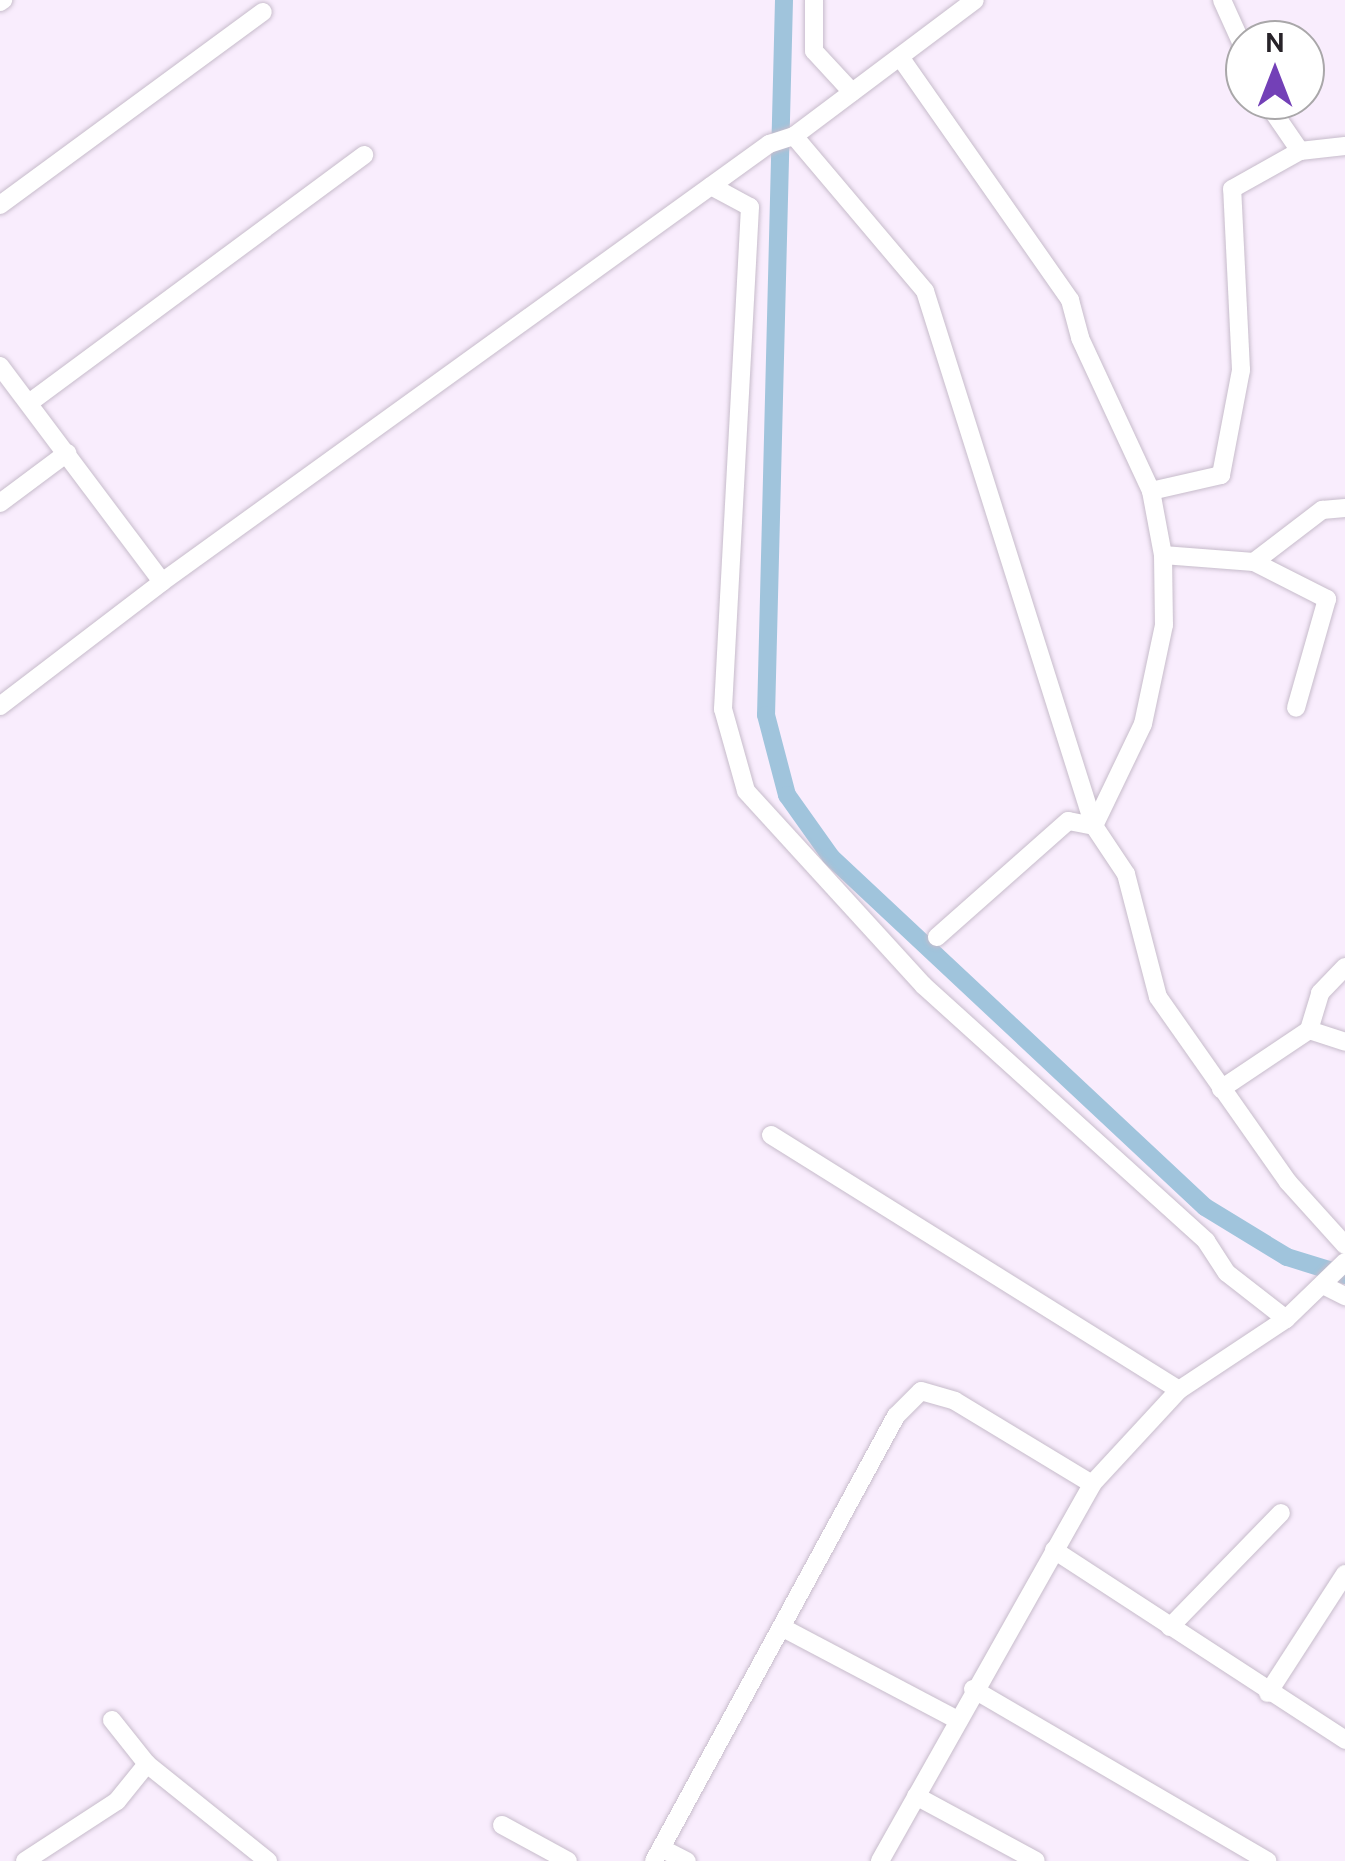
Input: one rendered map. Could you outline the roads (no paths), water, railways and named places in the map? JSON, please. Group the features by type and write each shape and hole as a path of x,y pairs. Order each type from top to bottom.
{"street":[{"path":"814,0 814,51 852,92"},
{"path":"0,706 162,582 769,144 794,136 974,0"},
{"path":"0,206 263,12"},
{"path":"900,58 1070,300 1080,338 1152,491 1163,555 1164,625 1143,724 1094,826"},
{"path":"1279,120 1300,151"},
{"path":"794,136 925,292 1094,826 1126,874 1158,997 1288,1182 1345,1245"},
{"path":"1152,491 1221,474 1241,370 1232,189 1300,151 1345,146"},
{"path":"29,403 364,155"},
{"path":"711,186 750,207 723,708 746,791 923,986 1206,1241 1227,1274 1286,1319"},
{"path":"0,366 162,582"},
{"path":"0,503 66,454"},
{"path":"1254,562 1322,510 1345,508"},
{"path":"1163,555 1254,562 1327,599 1296,708"},
{"path":"937,937 1068,821 1094,826"},
{"path":"1222,1090 1309,1030 1320,993 1345,967"},
{"path":"1309,1030 1345,1042"},
{"path":"771,1135 1179,1390"},
{"path":"880,1861 956,1718 1092,1484 1179,1390 1286,1319 1342,1265"},
{"path":"1323,1285 1345,1296"},
{"path":"686,1861 657,1854 784,1629 896,1416 921,1391 956,1400 1092,1484"},
{"path":"1170,1627 1281,1513"},
{"path":"1054,1550 1345,1740"},
{"path":"1268,1692 1345,1574"},
{"path":"784,1629 956,1718"},
{"path":"973,1689 1267,1861"},
{"path":"112,1720 146,1764 268,1861"},
{"path":"25,1861 117,1801 146,1764"},
{"path":"916,1796 1036,1861"},
{"path":"502,1825 568,1861"}],"waterway":[{"path":"784,0 766,715 787,795 831,857 1205,1207 1287,1257 1345,1275"}]}
